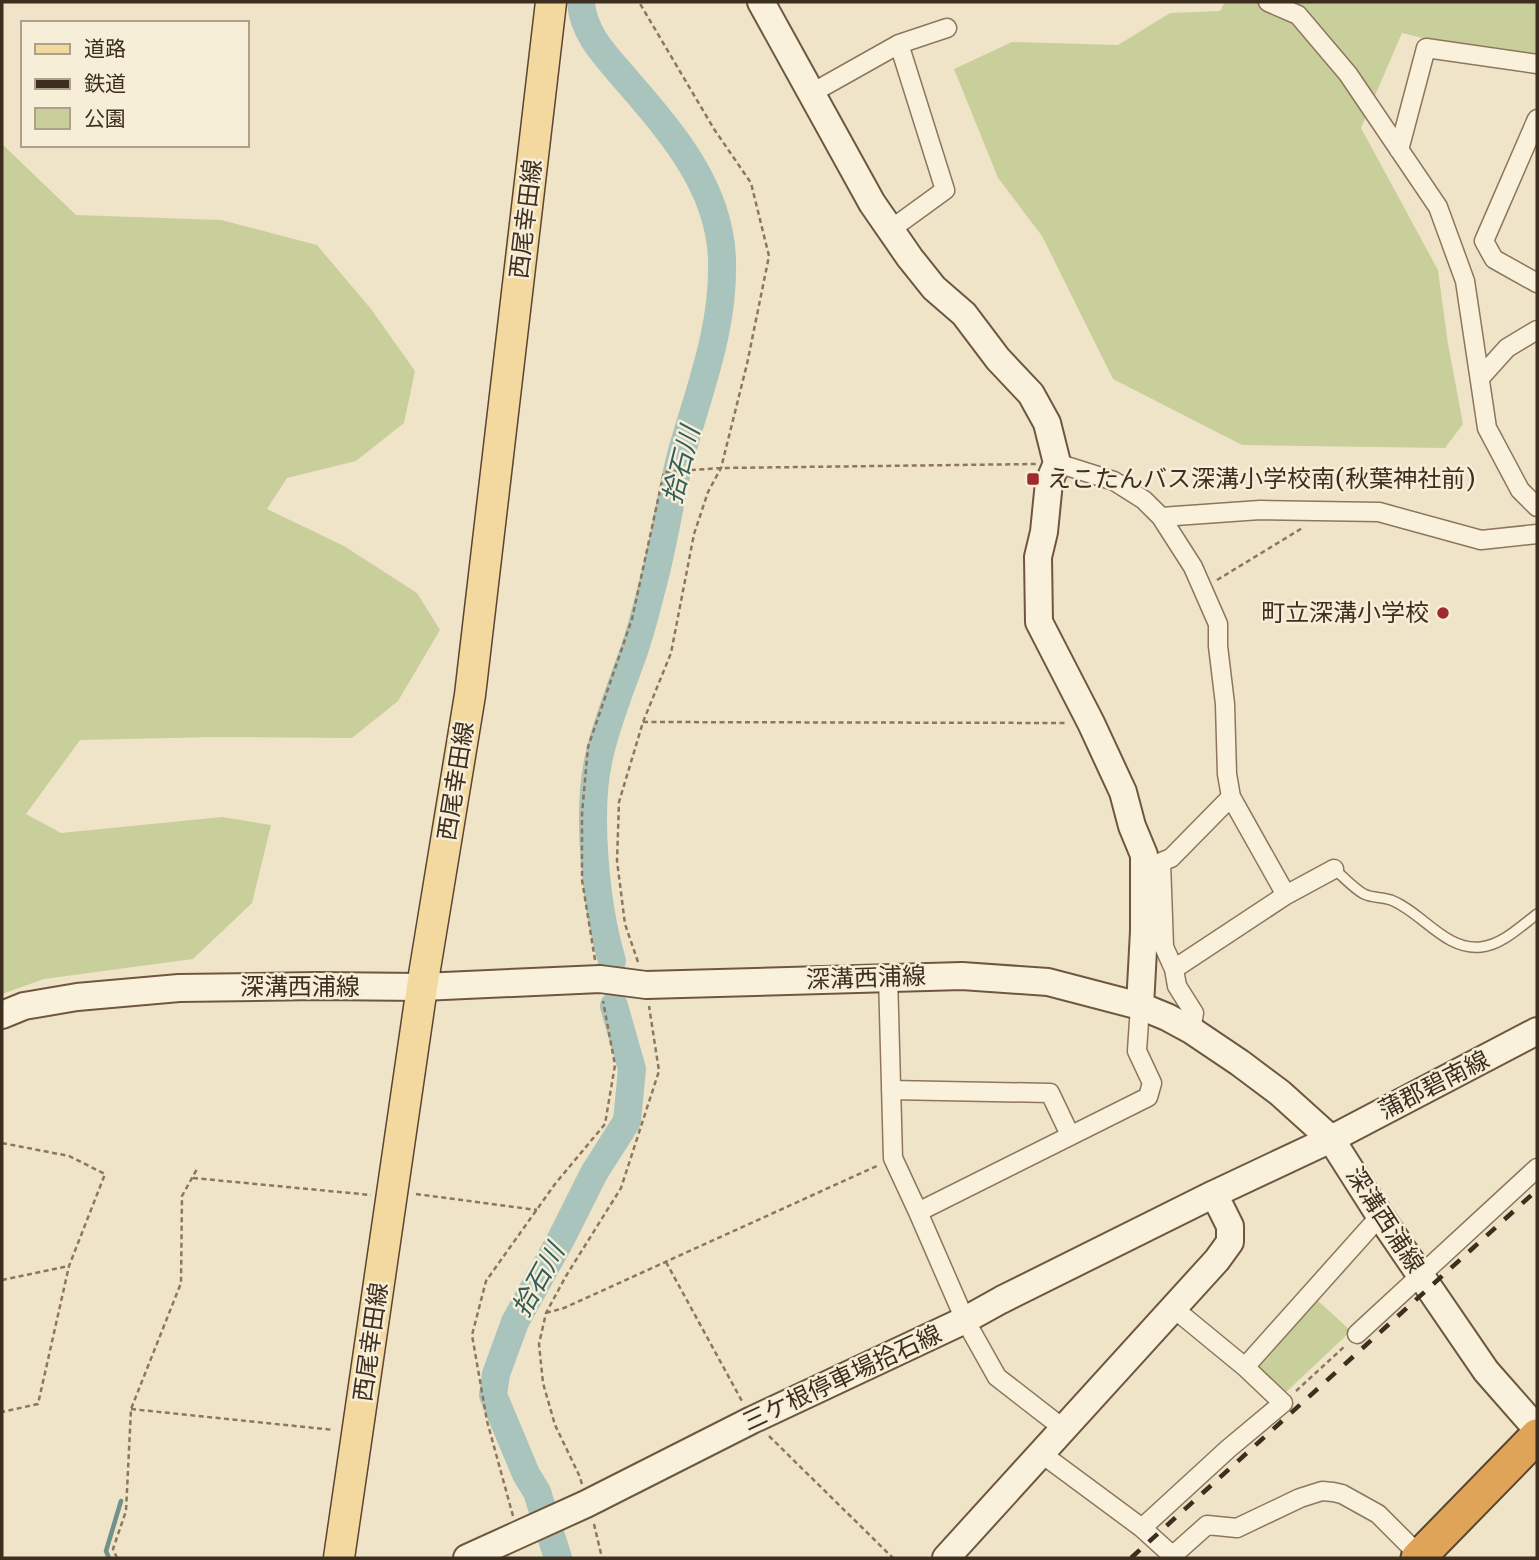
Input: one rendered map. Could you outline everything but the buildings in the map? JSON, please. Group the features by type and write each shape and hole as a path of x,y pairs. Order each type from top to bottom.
{"highway":[{"path":"1426,1558 1537,1436"},
{"path":"1426,1558 1537,1466"}],"main road":[{"name":"西尾幸田線","path":"339,1558 422,987 470,695 551,2"},
{"path":"761,2 872,204 934,288 964,314 998,359 1031,394 1047,423 1056,463 1049,482 1038,557 1039,622 1123,792 1132,827 1152,858 1140,1006"},
{"name":"深溝西浦線","path":"2,1015 24,1006 77,997 178,988 422,987 600,979 646,985 888,976 962,976 1048,982 1140,1006 1191,1030 1280,1093 1331,1139 1486,1371 1537,1429"},
{"name":"蒲郡碧南線","path":"1331,1139 1537,1031"},
{"name":"三ケ根停車場拾石線","path":"467,1558 586,1504 752,1420 965,1320 1214,1194 1331,1139"},
{"path":"946,1558 1217,1260 1230,1242 1230,1226 1214,1194"}],"street":[{"path":"1268,2 1298,15 1348,75 1438,208 1465,281 1487,428 1520,490 1537,507"},
{"path":"810,94 899,44 947,28"},
{"path":"890,230 944,190 899,44"},
{"path":"1399,150 1426,48 1537,64"},
{"path":"1537,119 1484,241 1494,259 1537,283"},
{"path":"1480,378 1507,348 1537,330"},
{"path":"1056,463 1114,481 1144,500 1161,517 1193,567 1218,624 1231,797 1286,895"},
{"path":"1161,517 1260,510 1379,512 1481,540 1537,534"},
{"path":"1191,1030 1194,1013 1177,986 1174,969 1164,947 1152,858 1171,858 1231,797"},
{"path":"1174,969 1286,895 1334,869"},
{"path":"888,976 893,1158 965,1320 997,1377 1064,1429"},
{"path":"918,1212 1148,1097 1152,1083 1137,1051 1140,1006"},
{"path":"891,1090 1050,1093 1070,1135"},
{"path":"1357,1334 1537,1168"},
{"path":"1245,1367 1380,1216"},
{"path":"1142,1528 1283,1403 1245,1367 1172,1307"},
{"path":"1042,1454 1142,1528 1173,1557 1207,1525 1237,1528 1300,1498 1322,1491 1342,1494 1378,1514 1426,1558"}],"lane":[{"path":"1334,869 1365,895 1391,900 1450,941 1468,947 1482,947 1499,942 1537,914"}],"path":[{"path":"602,1558 579,1475 555,1425 542,1383 538,1344 546,1313 621,1188 659,1071 646,985 625,925 617,860 619,802 643,722 671,653 694,534 708,492 721,468 747,364 769,256 751,183 714,129 639,2"},
{"path":"526,1530 487,1422 472,1335 486,1282 537,1210 605,1124 615,1065 593,954 582,880 582,814 588,747 632,619 664,472 721,468 1056,463"},
{"path":"1202,589 1331,511"},
{"path":"643,722 1091,723"},
{"path":"2,1143 69,1156 105,1174 69,1266 38,1404 2,1412"},
{"path":"546,1313 564,1308 893,1158"},
{"path":"117,1558 113,1549 126,1511 131,1409 181,1283 182,1196 197,1169"},
{"path":"192,1178 392,1194 537,1210"},
{"path":"666,1262 752,1420 893,1558"},
{"path":"2,1280 69,1266"},
{"path":"1283,1403 1357,1334"},
{"path":"131,1409 358,1433"}],"green space":[{"path":"1225,2 1537,2 1537,66 1402,33 1361,128 1438,270 1463,424 1445,448 1242,445 1113,379 1042,236 998,178 954,69 1012,42 1118,45 1170,13 1220,11"},
{"path":"2,144 76,215 221,220 317,245 371,309 415,371 404,423 356,461 287,478 267,509 344,546 417,593 440,630 398,701 352,738 80,740 26,814 61,833 222,817 271,825 252,903 193,959 44,979 2,994"},
{"path":"1316,1299 1351,1331 1284,1394 1253,1365"}],"waterway":[{"name":"拾石川","path":"581,2 591,35 677,142 691,164 713,209 722,260 719,310 710,357 682,451 644,618 605,733 595,780 593,832 597,887 612,961"},
{"name":"拾石川","path":"558,1558 537,1492 526,1474 493,1395 496,1374 515,1322 594,1173 627,1121 632,1069 614,1006"},
{"path":"109,1558 106,1551 121,1501"}],"railway":[{"path":"1131,1558 1537,1190"}],"place":[{"name":"えこたんバス深溝小学校南(秋葉神社前)","path":"1033,479"},
{"name":"町立深溝小学校","path":"1443,613"}]}
